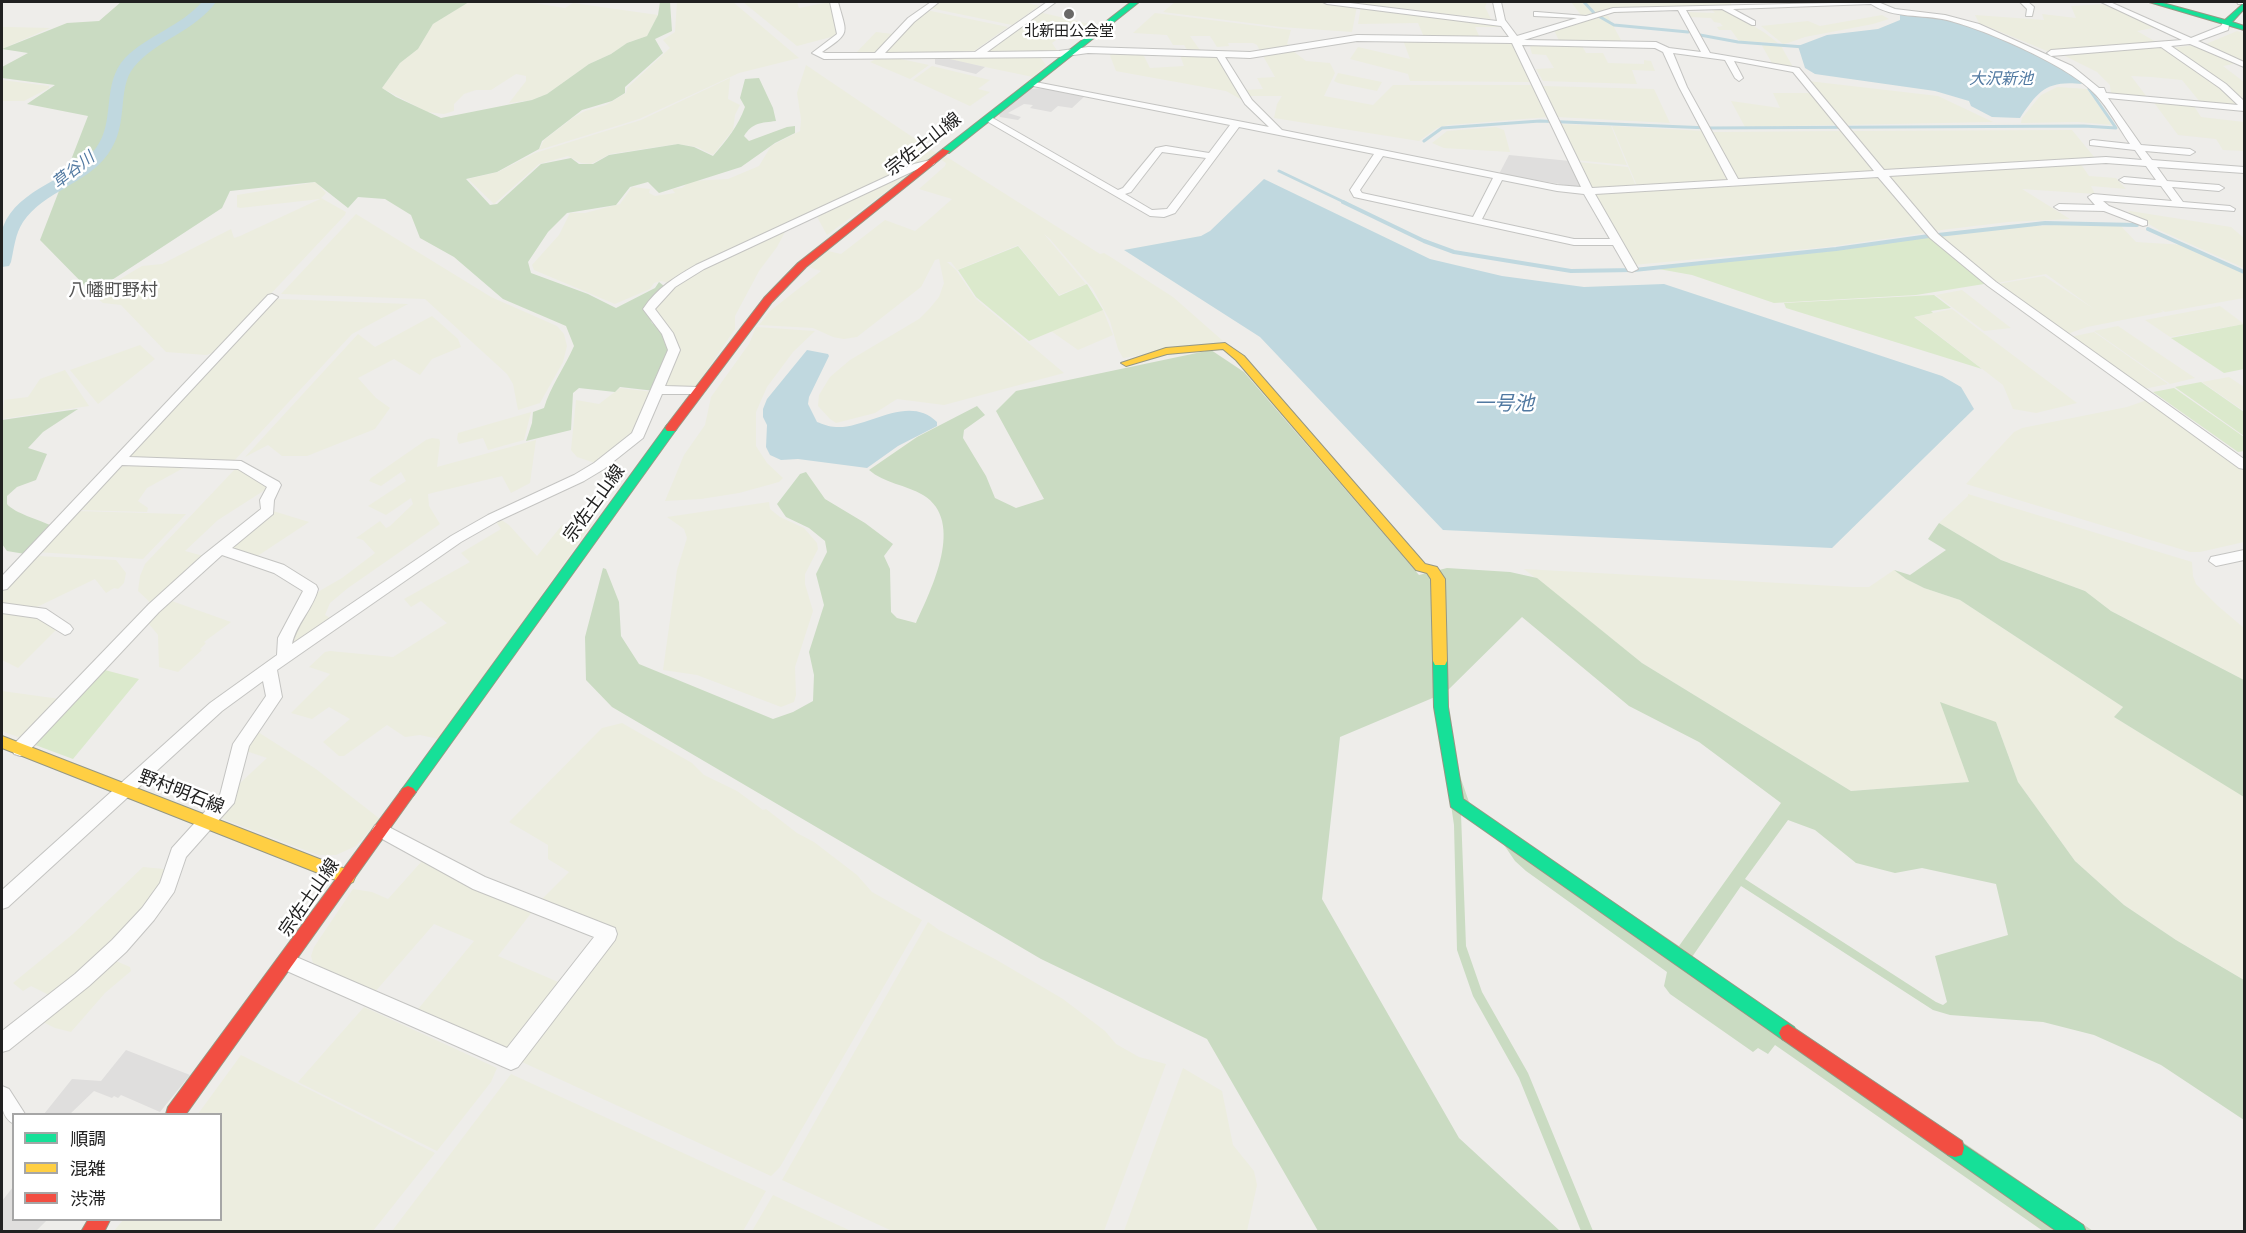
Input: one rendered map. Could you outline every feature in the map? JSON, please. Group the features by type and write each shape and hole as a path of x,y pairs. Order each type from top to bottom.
{"main road":[{"name":"宗佐土山線","path":"177,1113 698,391 768,300 802,265 1135,2"},
{"path":"2153,2 2244,28"},
{"path":"2227,23 2244,4"},
{"path":"1126,363 1166,351 1225,346 1240,358 1421,567 1432,570 1438,579 1441,707 1456,802 2076,1232"},
{"name":"野村明石線","path":"2,742 347,877"}],"street":[{"path":"834,2 842,35 816,53 824,56 1072,52 1262,54 1357,38 1633,43 1796,70 1934,236 1992,284 2244,465"},
{"path":"878,56 911,20 935,2"},
{"path":"977,55 1052,2"},
{"path":"1327,2 1503,24"},
{"path":"1497,2 1497,11 1503,24 1516,41 1524,63 1531,71 1588,191 1632,269"},
{"path":"1516,41 1614,10 1873,2 1882,8 1945,17 1976,26 2069,68 2102,95 2244,107"},
{"path":"2024,2 2031,9 2029,14"},
{"path":"2105,2 2244,65"},
{"path":"1724,7 1752,23"},
{"path":"1681,8 1706,54"},
{"path":"1537,14 1594,16"},
{"path":"2180,205 2102,95 2096,80 2086,71 2051,53 2193,41 2225,28 2227,23"},
{"path":"2163,44 2223,86 2244,107"},
{"path":"1745,49 1751,61"},
{"path":"1667,50 1683,87 1735,183"},
{"path":"1220,55 1248,102 1279,132"},
{"path":"1728,58 1739,78"},
{"path":"1033,83 1498,177 1557,188 1588,191 2106,160 2244,170"},
{"path":"988,119 1150,213 1169,212 1236,123"},
{"path":"2093,143 2190,152"},
{"path":"1118,194 1127,190 1159,150 1166,148 1211,156"},
{"path":"1380,153 1355,190 1358,195 1574,242 1612,242"},
{"path":"2,902 216,707 269,668 456,539 599,466 638,435 674,350 672,336 654,318 650,309 655,299 668,285 700,267 917,166 930,164"},
{"path":"1476,221 1498,177"},
{"path":"2124,180 2219,188"},
{"path":"2105,208 2093,197 2244,209"},
{"path":"2059,207 2105,208 2143,223"},
{"path":"2,585 272,297"},
{"path":"658,390 698,391"},
{"path":"20,749 154,608 268,511 267,500 274,485 241,465 119,461"},
{"path":"220,550 262,562 287,573 311,589 289,627 282,647 285,657"},
{"path":"2216,561 2244,555"},
{"path":"2,608 41,613 65,629"},
{"path":"2,1043 82,980 134,930 162,896 178,853 228,798 241,744 274,697 269,668"},
{"path":"287,962 511,1060 608,934 479,884 404,845 381,830"},
{"path":"2,1096 14,1113"}],"shaded area":[{"path":"469,2 527,2 565,8 573,3 658,15 647,36 627,43 611,54 589,64 547,94 532,100 509,103 526,81 526,76 516,74 491,90 476,90 464,94 454,104 454,111 444,114 427,112 382,88 400,63 418,49 433,24"},
{"path":"677,2 733,2 799,58 739,73 639,119 539,150 544,140 574,117 606,105 626,93 627,88 670,48 663,40 675,32"},
{"path":"743,2 797,2 799,8 830,2 838,32 835,36 797,46"},
{"path":"937,2 1024,2 1039,6 1012,25 930,8"},
{"path":"1175,2 1322,2 1357,6 1352,32 1281,27 1163,12"},
{"path":"1345,2 1487,2 1485,7 1491,19"},
{"path":"1571,2 1731,2 1731,6 1581,15"},
{"path":"2106,4 2158,27 2137,31 2158,43 2047,51 1979,23 1975,15 2044,20 2042,14 2076,18 2071,6"},
{"path":"1361,6 1498,25 1499,27 1475,27 1480,38 1424,37 1418,23 1358,24"},
{"path":"1724,8 1778,43 1739,41 1731,30 1719,30 1717,27 1723,26 1711,18 1688,17 1685,12 1715,13 1711,9"},
{"path":"926,10 1008,27 974,51 884,53 913,20"},
{"path":"1039,12 1098,26 1085,37 1066,33 1052,43 1058,52 987,51"},
{"path":"1155,13 1291,30 1287,44 1298,47 1261,53 1257,45 1253,43 1228,43 1229,46 1217,47 1210,36 1190,36 1202,53 1189,53 1184,45 1173,45 1167,35 1133,33"},
{"path":"1882,15 1889,19 1783,44 1761,26 1808,21 1820,26"},
{"path":"1608,16 1622,42 1560,43 1554,30"},
{"path":"2,27 8,27 50,28 2,49"},
{"path":"2237,31 2244,33 2244,63 2206,44"},
{"path":"876,32 893,34 876,54 854,55"},
{"path":"1403,40 1509,42 1514,44 1531,82 1410,81 1408,74 1350,59 1358,47 1410,59"},
{"path":"1529,43 1581,44 1586,53 1603,53 1608,63 1644,64 1644,60 1651,61 1655,71 1632,70 1637,84 1543,81 1536,69 1554,68 1546,55 1532,54"},
{"path":"1761,44 1781,46 1793,67 1773,65"},
{"path":"2193,45 2238,63 2223,66 2244,82 2244,100 2172,48"},
{"path":"2164,48 2221,86 2243,107 2200,102 2182,80 2151,77 2131,76 2147,97 2111,95 2110,85 2097,72 2063,55"},
{"path":"1293,51 1306,61 1330,63 1335,73 1324,96 1373,105 1393,85 1535,85 1549,117 1448,125 1437,128 1419,141 1274,118 1277,104 1282,96 1247,96 1243,90 1263,89 1257,78 1275,77 1263,56"},
{"path":"1109,53 1143,54 1150,68 1184,66 1180,55 1218,56 1246,102 1226,91 1116,71"},
{"path":"935,57 985,67 976,74 935,64"},
{"path":"1040,57 1046,65 1033,77 942,58"},
{"path":"878,58 896,58 929,65 910,79 870,62"},
{"path":"806,65 936,153 927,160 668,283 661,281 654,283 650,289 615,304 534,270 532,265 559,235 570,213 585,213 620,204 632,187 650,189 649,193 655,196 675,193 672,189 682,188 690,181 728,179 759,166 771,146 800,131 801,119 797,93"},
{"path":"932,66 990,80 978,89 990,92 970,106 913,80"},
{"path":"1338,73 1382,82 1377,91 1338,83 1334,81"},
{"path":"730,78 728,99 740,105 735,115 733,130 713,155 697,147 677,144 610,154 591,164 581,163 568,156 539,164 494,204 468,179 498,172 535,153 641,120"},
{"path":"2,80 49,86 49,88 24,101 2,101"},
{"path":"1808,81 1938,96 1993,122 1841,125"},
{"path":"1542,86 1654,89 1670,123 1556,117"},
{"path":"2057,87 2087,89 2112,125 2078,122 2021,123 2022,118 2041,95"},
{"path":"1044,88 1085,96 1072,108 1058,106 1051,112 1030,108 1033,105 1024,104 1008,113 1021,117 1018,120 1000,117 999,114 1030,89"},
{"path":"1773,93 1810,93 1837,125 1745,127 1731,101 1780,108"},
{"path":"2152,100 2192,103 2201,117 2244,122 2244,151 2223,150 2216,139 2178,135"},
{"path":"1560,124 1611,126 1627,165 1575,160"},
{"path":"1612,126 1704,131 1731,180 1637,186"},
{"path":"1496,127 1504,130 1510,152 1444,148 1432,143 1447,131"},
{"path":"2072,130 2095,158 1881,171 1851,131"},
{"path":"1842,131 1876,171 1741,180 1737,178 1712,132"},
{"path":"1509,155 1570,161 1584,188 1499,174"},
{"path":"947,157 1100,254 1104,253 1173,297 1223,341 1123,358 1110,321 1093,289 1044,234 1086,284 1059,295 1018,245 957,270 951,262 947,262 956,270 975,298 1064,373 944,405 897,399 875,413 836,423 830,419 818,406 819,395 830,377 850,360 919,319 930,308 939,297 944,283 939,259 935,260 921,287 857,337 844,339 833,337 813,328 759,325 770,311 821,271 809,267 828,251 841,254 885,220 915,231 952,199 919,189 945,166 946,163 940,159"},
{"path":"1577,162 1628,167 1636,186 1592,189"},
{"path":"2080,163 2089,176 2116,178 2126,189 2091,186 2095,194 2022,189 2070,219 2008,222 1933,231 1886,175"},
{"path":"907,176 827,235 816,215 894,178"},
{"path":"1879,176 1926,231 1925,233 1827,247 1633,265 1594,194"},
{"path":"316,182 326,193 321,198 346,212 345,215 216,352 206,355 166,352 121,305 103,303 93,295 142,266 162,264 231,229 234,238 240,236 320,199 240,208 237,207 237,195"},
{"path":"2128,212 2231,227 2244,238 2244,268 2159,230"},
{"path":"356,214 491,297 557,326 564,334 567,346 563,362 540,403 518,410 513,384 507,374 425,299 281,294"},
{"path":"2076,224 2120,225 2136,242 2185,245 2244,273 2244,298 2165,312 2161,310 2163,312 2087,327 2067,334 1998,284 2044,276 2094,309 2046,274 1997,283 1939,236 2014,227"},
{"path":"786,230 777,247 759,271 735,316 735,329 696,386 666,387 677,348 677,340 656,316 654,305 674,283"},
{"path":"1962,290 2011,328 1984,331 1936,295"},
{"path":"275,300 408,304 352,334 233,462 127,458"},
{"path":"2220,306 2244,324 2170,337 2145,320"},
{"path":"1952,309 2077,403 2036,413 2013,409 2003,385 1915,317"},
{"path":"1103,310 1113,335 1078,350 1051,331"},
{"path":"432,316 458,339 461,347 432,359 420,375 394,359 358,378 376,398 390,408 375,429 307,456 282,456 268,445 245,457 358,334 375,347"},
{"path":"2118,326 2195,378 2170,384 2094,331"},
{"path":"756,327 815,331 793,352 767,387 756,412 756,446 767,463 783,478 779,482 739,493 701,499 665,501 684,455 705,425 711,397 749,344"},
{"path":"2094,332 2168,384 2144,389 2070,337"},
{"path":"140,345 155,359 98,404 70,370"},
{"path":"65,370 89,406 2,419 4,400 28,397 40,379"},
{"path":"2229,377 2244,387 2244,411 2202,382"},
{"path":"620,388 653,392 633,433 595,463 577,457 571,450 576,400 599,404"},
{"path":"2147,400 2244,471 2244,542 2200,552 2190,552 1966,484 2014,432 2022,428 2127,407"},
{"path":"531,412 524,440 488,450 483,438 459,444 458,433"},
{"path":"432,438 439,439 440,442 437,467 536,440 530,483 511,493 502,476 428,494 429,506 440,524 348,588 330,603 325,615 332,619 289,649 289,639 316,593 342,578 375,553 363,540 356,538 380,521 386,528 390,526 413,504 411,498 386,515 368,506 406,481 401,472 381,486 369,481 371,478"},
{"path":"127,464 187,466 147,488 138,501 148,508 147,512 77,510 121,466"},
{"path":"236,468 268,488 218,520 185,551 207,557 154,606 138,591 140,576 145,564"},
{"path":"1968,494 2192,562 2196,584 2244,628 2244,680 2111,611 2085,591 2001,560 1939,523"},
{"path":"769,502 770,509 780,517 804,528 817,543 818,549 805,574 805,584 813,611 795,667 796,695 794,702 781,707 697,675 663,670 677,570 687,538 684,529 667,517"},
{"path":"76,511 186,514 143,559 37,552"},
{"path":"273,511 309,522 256,557 229,549"},
{"path":"500,519 509,525 537,556 562,525 592,524 439,739 420,735 405,737 387,725 344,756 339,756 323,742 350,719 329,707 312,719 291,713 330,674 309,667 325,652 330,651 393,657 447,623 421,601 411,607 404,599 470,562 461,553 501,529 496,522"},
{"path":"37,556 116,560 126,573 124,583 118,589 114,588 106,593 95,579 37,607 2,606 2,589 30,559"},
{"path":"1524,569 1853,587 1869,587 1894,570 1924,588 1960,600 2123,707 2114,717 2244,796 2244,980 2176,940 2124,905 2075,861 2018,782 1996,722 1970,782 1851,791 1642,663"},
{"path":"169,600 231,622 204,642 206,643 200,649 202,650 178,672 159,667 158,635 149,624 149,620"},
{"path":"2,610 30,613 57,629 18,668 2,660"},
{"path":"2,691 60,699 23,739 2,731"},
{"path":"622,723 692,763 704,775 737,791 763,810 766,809 857,875 872,892 922,920 780,1167 771,1176 522,1062 617,933 539,902 569,872 548,859 548,845 509,822 602,728"},
{"path":"258,732 316,769 380,819 356,846 336,855 318,855 218,817 231,802 239,784 267,758 243,750"},
{"path":"422,861 461,882 532,912 498,956 565,985 505,1053 414,1014 474,941 434,924 374,993 313,963 311,956 314,947 353,889 372,892 388,899"},
{"path":"143,867 164,869 166,873 153,902 55,998 31,986 23,991 13,983 73,934"},
{"path":"928,922 1063,999 1105,1031 1116,1044 1139,1057 1166,1064 1104,1231 892,1231 782,1180"},
{"path":"109,958 130,967 131,971 105,993 71,1032 55,1028 37,1019"},
{"path":"364,1007 497,1068 491,1082 437,1151 298,1082"},
{"path":"126,1050 190,1075 160,1112 121,1095 118,1098 114,1096 112,1098 94,1091 71,1113 45,1113 72,1079 101,1081"},
{"path":"241,1055 435,1153 373,1231 114,1231 122,1221 222,1221 222,1113 199,1113"},
{"path":"1183,1068 1222,1091 1233,1145 1254,1171 1257,1185 1247,1231 1124,1231"},
{"path":"511,1074 766,1191 743,1231 392,1231"},
{"path":"12,1188 12,1221 46,1221 36,1231 2,1231 2,1201"},
{"path":"773,1195 851,1231 752,1231"}],"green space":[{"path":"121,2 469,2 433,24 418,49 400,63 382,88 441,118 532,100 547,94 589,64 611,54 627,43 647,36 658,15 660,2 670,2 672,31 655,39 663,53 625,87 625,93 612,101 582,110 542,141 539,149 497,172 466,179 490,205 497,204 541,164 571,158 579,164 593,164 609,155 678,144 694,147 713,156 732,133 745,107 740,98 745,79 759,78 773,108 776,121 754,126 744,136 749,141 795,126 795,133 775,143 741,167 659,193 648,182 630,187 616,205 567,213 548,232 528,262 531,273 588,294 616,308 655,288 659,282 664,286 646,309 652,323 665,332 672,348 655,391 620,387 615,392 579,388 573,393 571,430 526,441 533,412 544,408 574,346 566,326 503,299 454,257 420,238 411,215 385,199 358,197 348,208 315,182 230,191 222,208 92,293 40,240 88,116 27,104 55,85 2,78 2,67 28,53 2,49 67,23 99,21"},
{"path":"1931,237 1986,282 1916,295 1774,303 1692,275 1653,268 1830,251"},
{"path":"1018,246 1059,296 1087,284 1103,310 1029,341 976,297 958,270"},
{"path":"1934,295 1951,308 1931,311 1933,313 1914,317 1982,369 1786,308 1784,303"},
{"path":"2244,324 2244,369 2224,373 2171,338"},
{"path":"1211,350 1244,372 1419,575 1447,568 1510,572 1537,578 1642,663 1851,791 1969,782 1940,702 1996,722 2018,782 2075,861 2124,905 2176,940 2244,980 2244,1120 2161,1065 2094,1035 2043,1022 1950,1015 1933,1010 1741,886 1692,957 2093,1231 2043,1231 1775,1045 1768,1054 1758,1048 1753,1052 1670,994 1664,986 1667,972 1526,871 1515,861 1502,842 1461,814 1466,946 1482,992 1528,1073 1593,1231 1581,1231 1519,1078 1473,996 1457,950 1454,825 1435,697 1340,737 1322,899 1459,1138 1560,1231 1318,1231 1207,1039 1041,959 612,707 586,680 585,637 603,568 606,569 619,602 621,636 639,664 773,719 793,712 813,701 814,675 809,652 824,605 816,574 827,552 825,541 809,528 786,517 777,504 800,474 806,472 825,499 865,523 893,544 884,556 890,569 891,612 897,618 916,623 936,575 941,556 944,538 942,521 936,507 923,495 881,478 869,470 917,437 977,406 985,415 964,430 963,438 986,476 995,498 1016,508 1044,499 996,411 1016,391","holes":["1522,617 1629,706 1699,742 1781,803 1679,946 1470,805 1450,747 1446,692","1788,820 1815,830 1856,863 1895,873 1922,868 1996,884 2008,935 1935,956 1947,1002 1943,1005 1936,1002 1745,879"]},
{"path":"2201,382 2244,412 2244,436 2175,387"},
{"path":"2174,388 2244,437 2244,451 2238,452 2153,392"},
{"path":"78,409 43,432 28,448 47,454 36,480 17,487 7,496 7,504 10,507 52,526 25,554 7,551 2,544 2,420"},
{"path":"1939,523 2001,560 2085,591 2111,611 2244,680 2244,797 2114,717 2123,707 1960,600 1924,588 1894,570 1910,575 1946,550 1928,539"},
{"path":"101,669 139,679 73,759 30,743"}],"water":[{"name":"大沢新池","path":"1900,14 1950,20 1979,31 2043,58 2062,68 2082,84 2060,84 2045,89 2038,94 2020,118 1992,117 1971,106 1969,101 1935,91 1815,74 1805,68 1798,46 1827,35 1878,29 1900,20"},
{"name":"一号池","path":"1264,179 1430,259 1502,276 1584,287 1664,284 1942,376 1961,387 1974,409 1832,548 1443,530 1260,337 1124,250 1201,236 1210,231"},
{"path":"807,350 829,356 809,397 808,404 817,422 833,427 848,426 900,411 913,411 926,414 937,422 937,426 898,446 867,468 798,459 781,460 770,455 766,447 767,425 763,417 763,409 767,399"}],"waterway":[{"name":"草谷川","path":"2,262 9,234 16,219 38,198 78,173 101,153 112,130 119,80 130,62 150,46 192,20 209,2"},
{"path":"1584,2 1595,14 1614,25 1688,32"},
{"path":"1700,35 1738,42 1804,47"},
{"path":"1424,141 1442,128 1540,121 1709,128 2084,126 2116,128 2089,89"},
{"path":"1279,171 1346,203"},
{"path":"1343,202 1424,241 1454,252 1571,271 1634,270 1836,249 1929,236"},
{"path":"1938,235 2045,223 2137,225"},
{"path":"2148,229 2244,272"}],"traffic: fast":[{"path":"946,151 1135,2"},
{"path":"2153,2 2244,28"},
{"path":"2227,23 2244,5"},
{"path":"408,792 671,428"},
{"path":"1440,661 1441,707 1456,802 1788,1033"},
{"path":"1955,1148 2076,1232"}],"traffic: slow":[{"path":"1126,363 1166,351 1225,346 1240,358 1421,567 1432,570 1438,579 1440,661"},
{"path":"2,742 347,877"}],"traffic: jam":[{"path":"671,428 768,300 802,265 946,151"},
{"path":"176,1113 408,792"},
{"path":"1788,1033 1955,1148"},
{"path":"91,1232 99,1221"}],"place":[{"name":"北新田公会堂","path":"1069,14"}],"district":[{"name":"八幡町野村","path":"113,291"}]}
